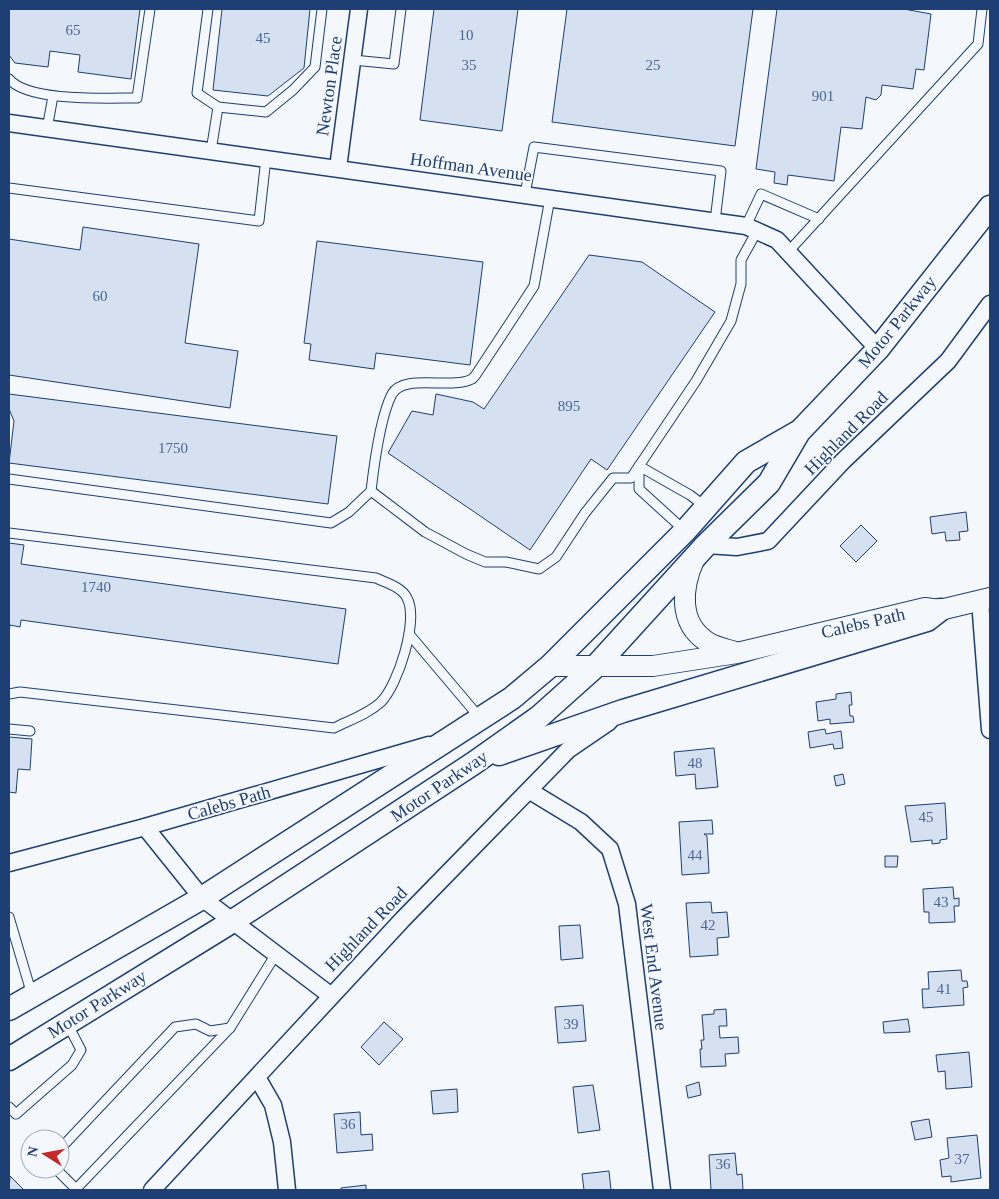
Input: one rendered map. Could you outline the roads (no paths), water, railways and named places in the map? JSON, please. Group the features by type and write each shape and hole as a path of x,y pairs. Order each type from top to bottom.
{"main road":[{"name":"Motor Parkway","path":"9,1059 233,921 474,763 538,717 596,666 701,551 769,484 798,432 878,349 990,207"},
{"name":"Motor Parkway","path":"9,1009 202,898 512,698 550,666 684,531 746,462 798,432"},
{"path":"474,763 623,712 927,620 940,610"}],"street":[{"name":"Newton Place","path":"338,168 359,9"},
{"name":"Hoffman Avenue","path":"9,123 525,194 752,228 777,240 878,349"},
{"name":"Highland Road","path":"701,551 768,542 843,461 948,361 990,304"},
{"path":"701,551 685,580 684,599 686,615 700,637 708,643 737,653"},
{"path":"985,600 990,730"},
{"name":"Calebs Path","path":"550,666 653,666 737,653 925,608 940,610 985,600"},
{"name":"Highland Road","path":"152,1190 258,1079 330,995 568,750 623,712"},
{"name":"Calebs Path","path":"9,864 448,740"},
{"name":"West End Avenue","path":"530,791 581,822 610,849 627,904 662,1190"},
{"path":"145,827 202,898 330,995"},
{"path":"258,1079 273,1105 282,1142 287,1190"}],"lane":[{"path":"9,79 15,87 53,96 137,98 150,9"},
{"path":"208,9 197,93 218,107 266,112 293,90 314,67 322,9"},
{"path":"353,60 394,64 401,9"},
{"path":"788,252 978,44 982,9"},
{"path":"46,129 53,96"},
{"path":"211,151 218,107"},
{"path":"525,194 534,147 721,171 715,221"},
{"path":"9,188 259,220 266,158"},
{"path":"371,491 425,532 466,554 484,562 506,562 539,569 556,557 585,513 613,478 631,478 696,381 731,321 741,284 741,260 761,194 818,219"},
{"path":"9,479 331,523 348,512 371,491 374,465 392,393 405,384 460,383 473,378 534,286 550,198"},
{"path":"639,466 690,495 706,507"},
{"path":"639,466 639,489 684,531"},
{"path":"9,534 376,578 394,585 407,596 411,610 409,634 393,686 381,702 360,716 334,728 20,692 9,694"},
{"path":"409,634 480,718"},
{"path":"9,729 30,731"},
{"path":"9,917 32,995"},
{"path":"66,1179 75,1189 230,1028 276,954"},
{"path":"9,1107 16,1114 72,1065 81,1050 67,1023"},
{"path":"70,1138 175,1026 196,1024 210,1031 230,1028"}]}
